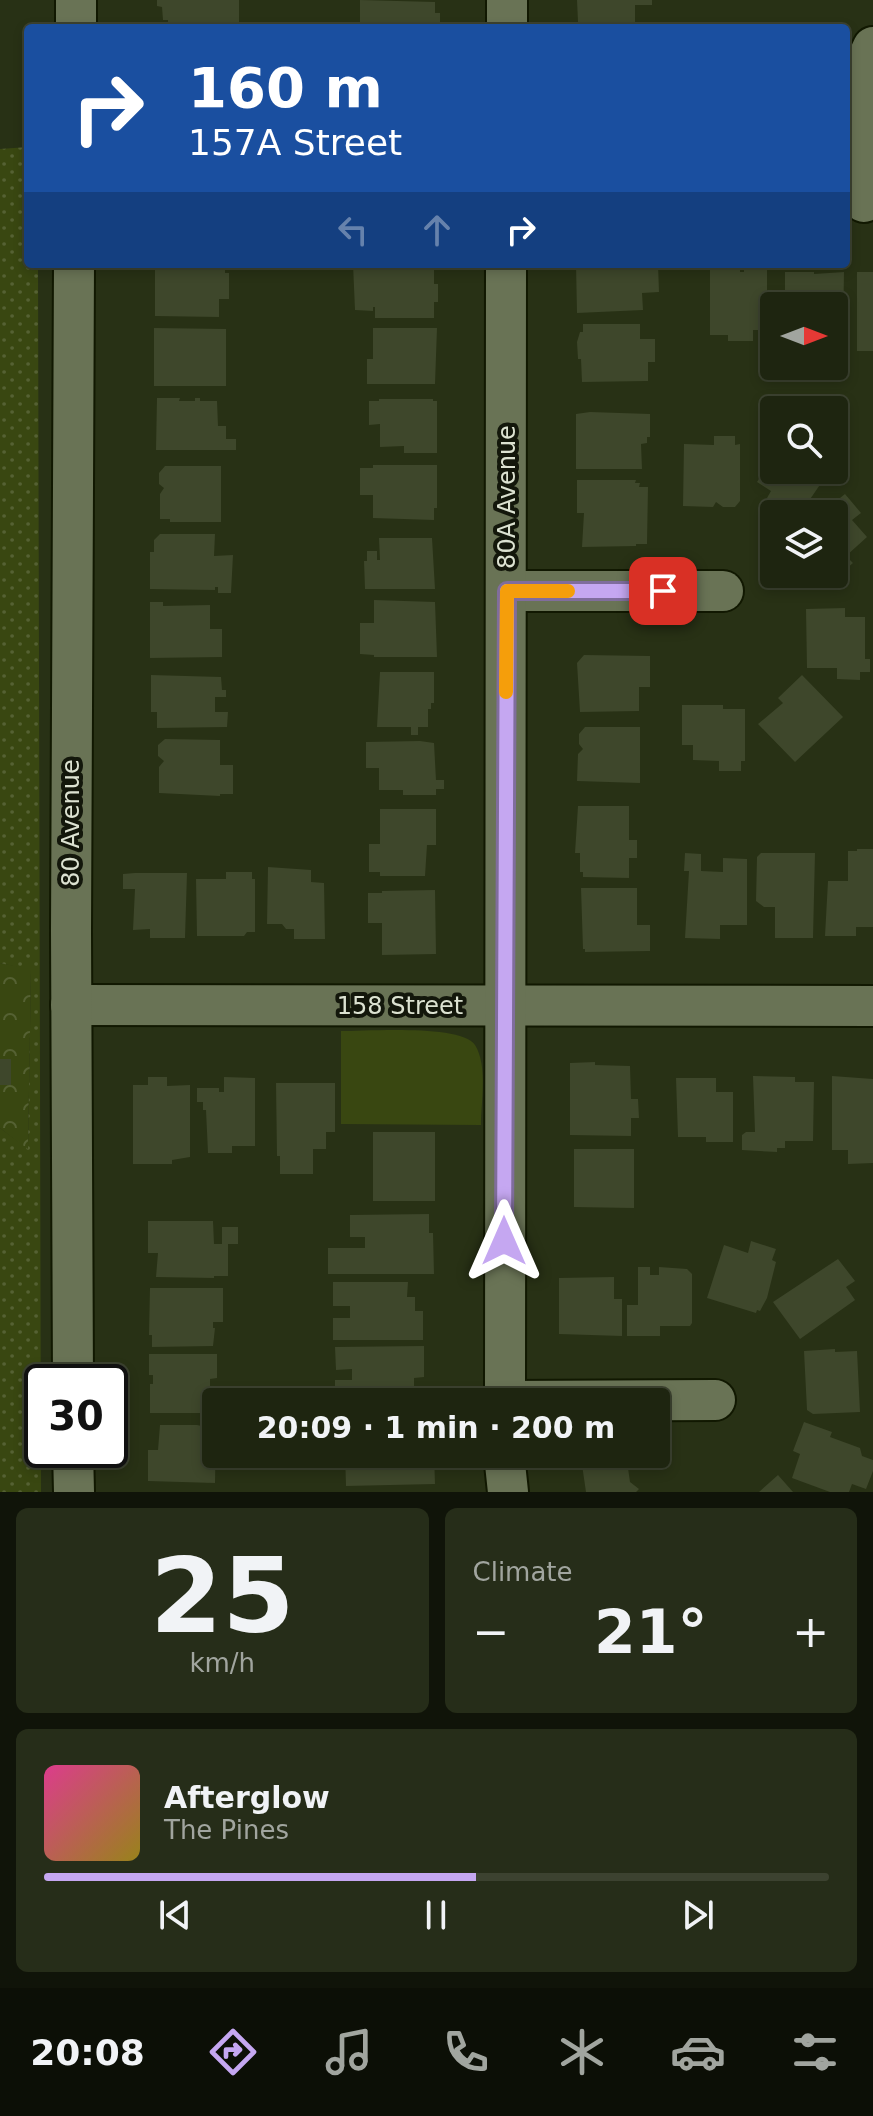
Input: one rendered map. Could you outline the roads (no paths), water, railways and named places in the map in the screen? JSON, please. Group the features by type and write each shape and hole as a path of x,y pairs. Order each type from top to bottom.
{"street":[{"path":"76,0 76,24"},
{"path":"507,0 507,24"},
{"path":"861,201 866,62 873,47"},
{"name":"80 Avenue","path":"73,1364 74,268"},
{"name":"80A Avenue","path":"505,1388 506,268"},
{"path":"507,591 723,591"},
{"name":"158 Street","path":"71,1005 873,1006"},
{"path":"670,1400 715,1400"},
{"path":"73,1468 74,1492"},
{"path":"505,1468 508,1492"}]}
